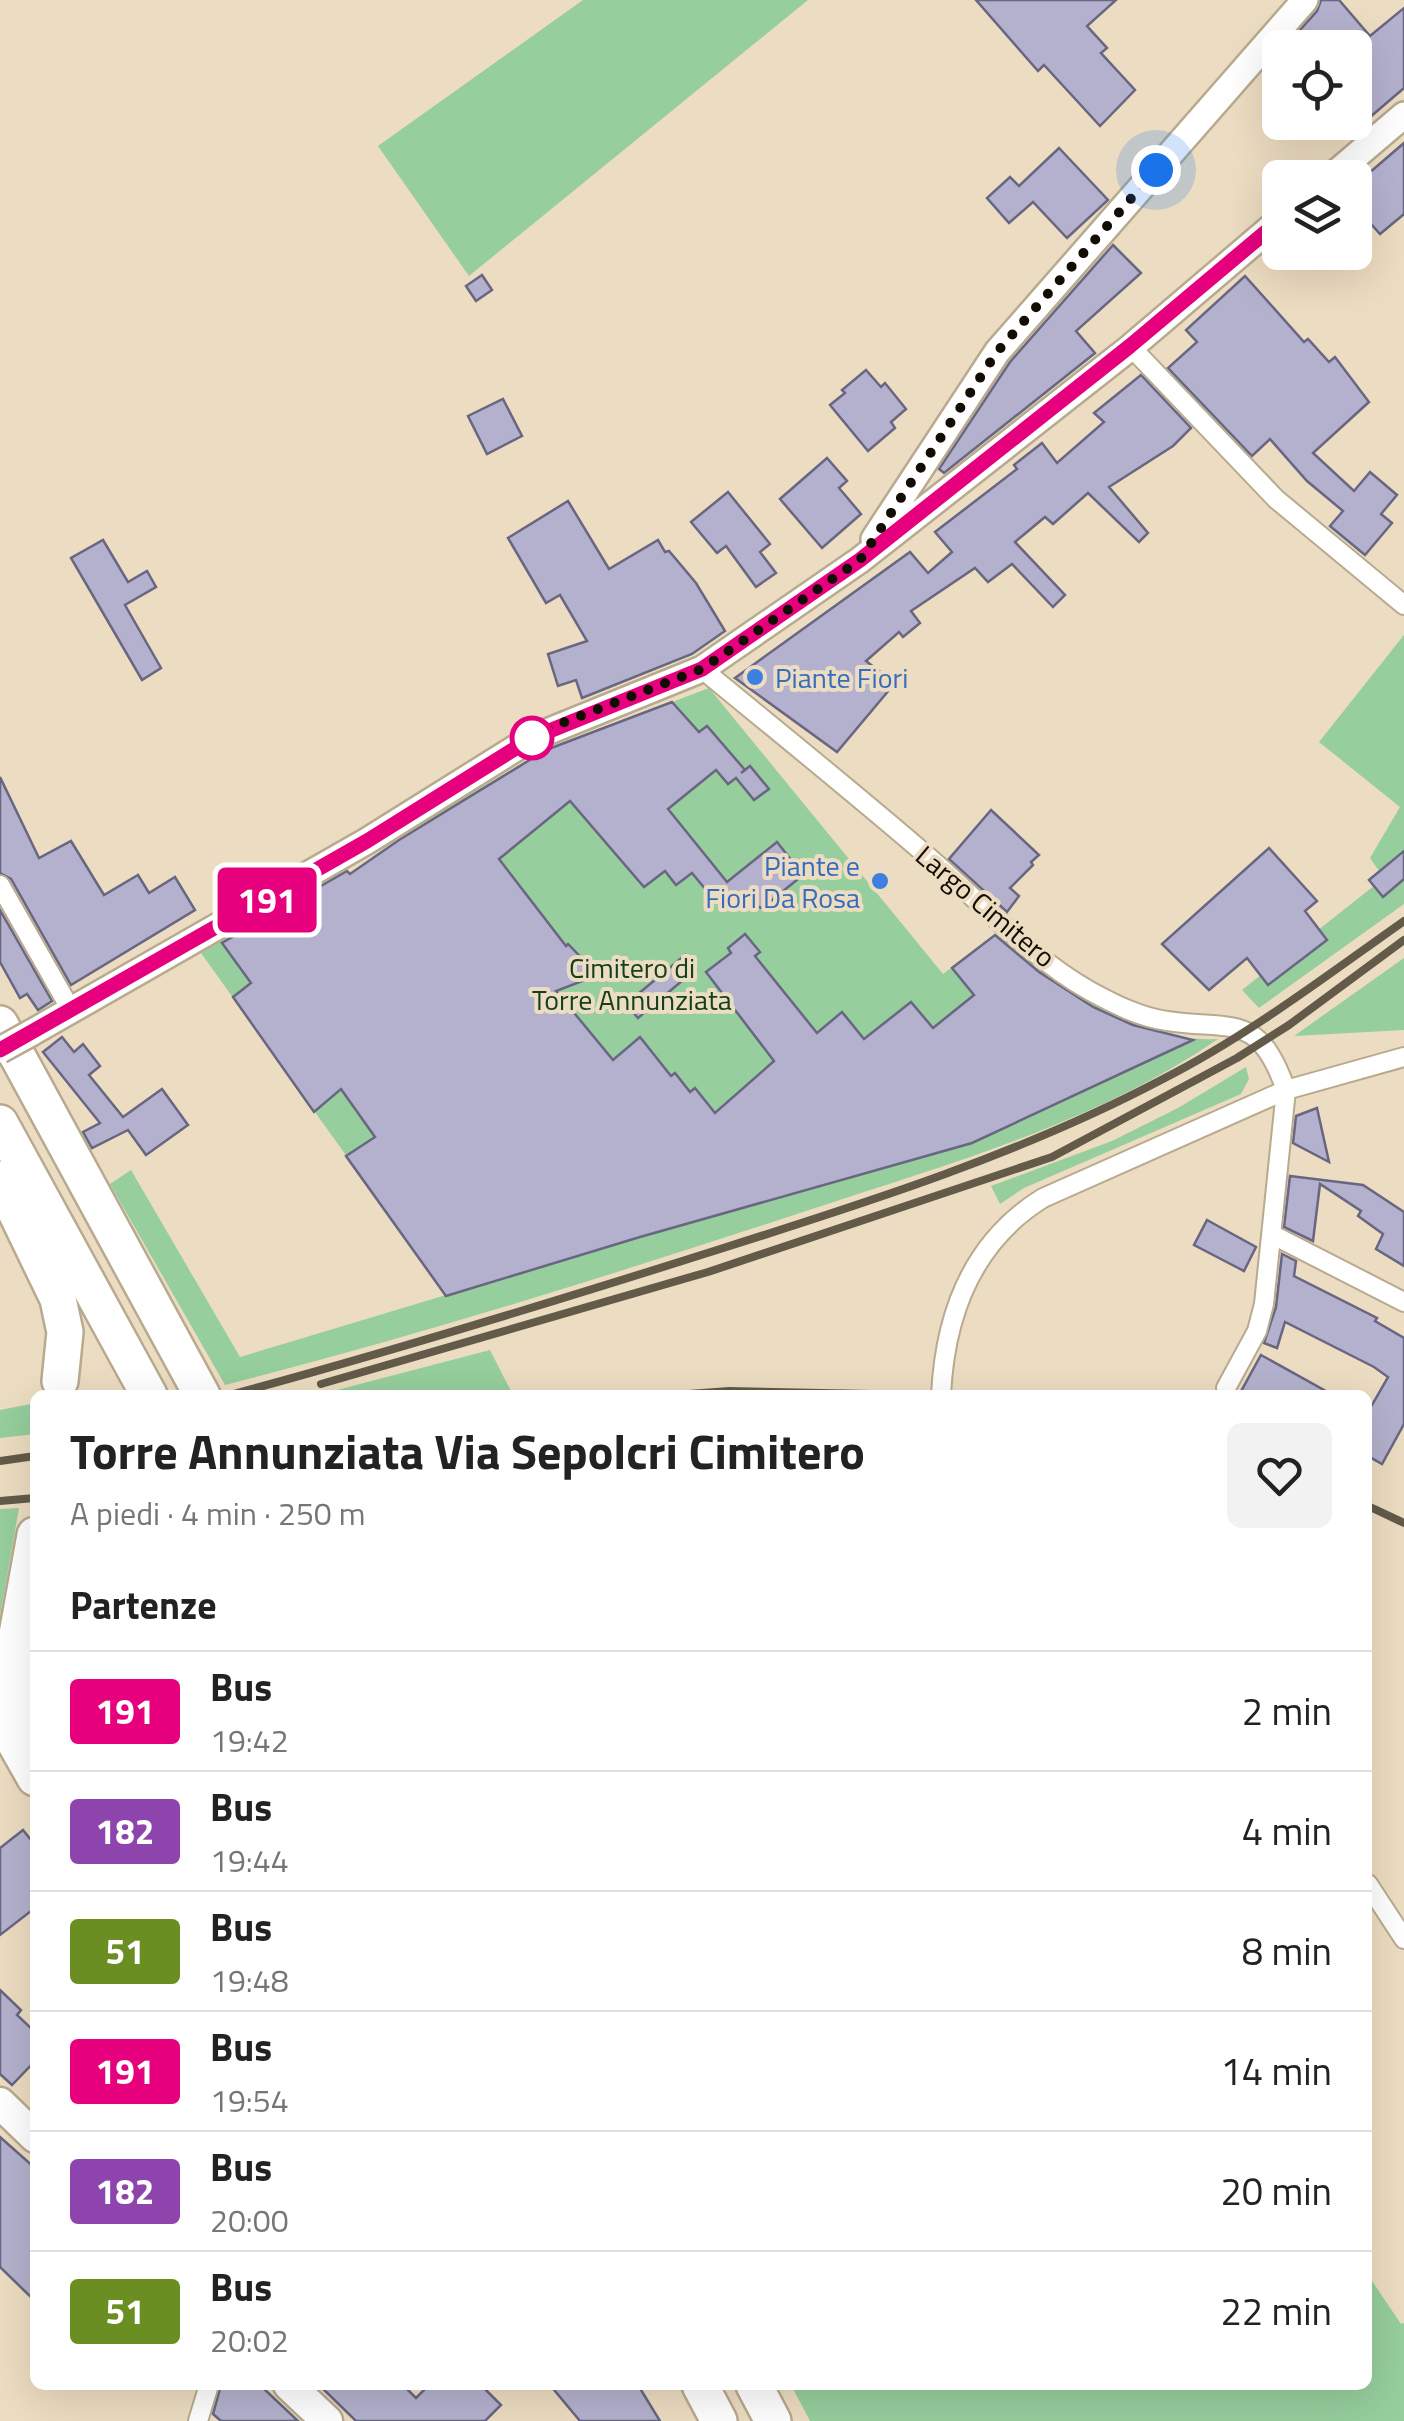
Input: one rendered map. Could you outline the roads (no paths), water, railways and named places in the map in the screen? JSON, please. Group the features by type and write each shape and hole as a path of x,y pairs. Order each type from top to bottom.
{"highway":[{"path":"16,1028 199,1390"},
{"path":"0,1123 146,1390"},
{"path":"0,1179 58,1299 65,1332 60,1381"},
{"path":"30,1562 6,1694 14,1740 30,1769"},
{"path":"703,2390 719,2421"},
{"path":"757,2390 773,2421"}],"main road":[{"path":"0,2104 30,2132"},
{"path":"294,2390 327,2421"}],"street":[{"path":"860,560 997,352 1306,0"},
{"path":"1351,160 1404,115"},
{"path":"0,1050 16,1028 71,1010 367,841 532,738 702,669 860,560 1130,346 1262,235"},
{"path":"1130,346 1276,500 1404,606"},
{"name":"Largo Cimitero","path":"702,669 923,852 1034,950 1086,988 1136,1014 1169,1022 1236,1026 1255,1038 1275,1062 1286,1090"},
{"path":"0,885 71,1010"},
{"path":"943,1390 953,1311 975,1264 999,1231 1042,1198 1286,1090 1404,1058"},
{"path":"1226,1388 1257,1331 1268,1282 1286,1090"},
{"path":"1273,1235 1404,1302"},
{"path":"1372,1890 1404,1939"},
{"path":"198,2421 207,2390"}],"railway":[{"path":"248,1390 657,1269 1000,1153 1110,1106 1195,1062 1404,921"},
{"path":"321,1384 708,1272 1052,1157 1237,1058 1289,1025 1404,940"},
{"path":"0,1461 30,1457"},
{"path":"0,1501 30,1498"},
{"path":"1372,1508 1404,1523"}],"place":[{"name":"Piante Fiori","path":"755,677"},
{"name":"Piante e Fiori Da Rosa","path":"880,881"}],"park label":[{"name":"Cimitero di Torre Annunziata","path":"632,983"}]}
